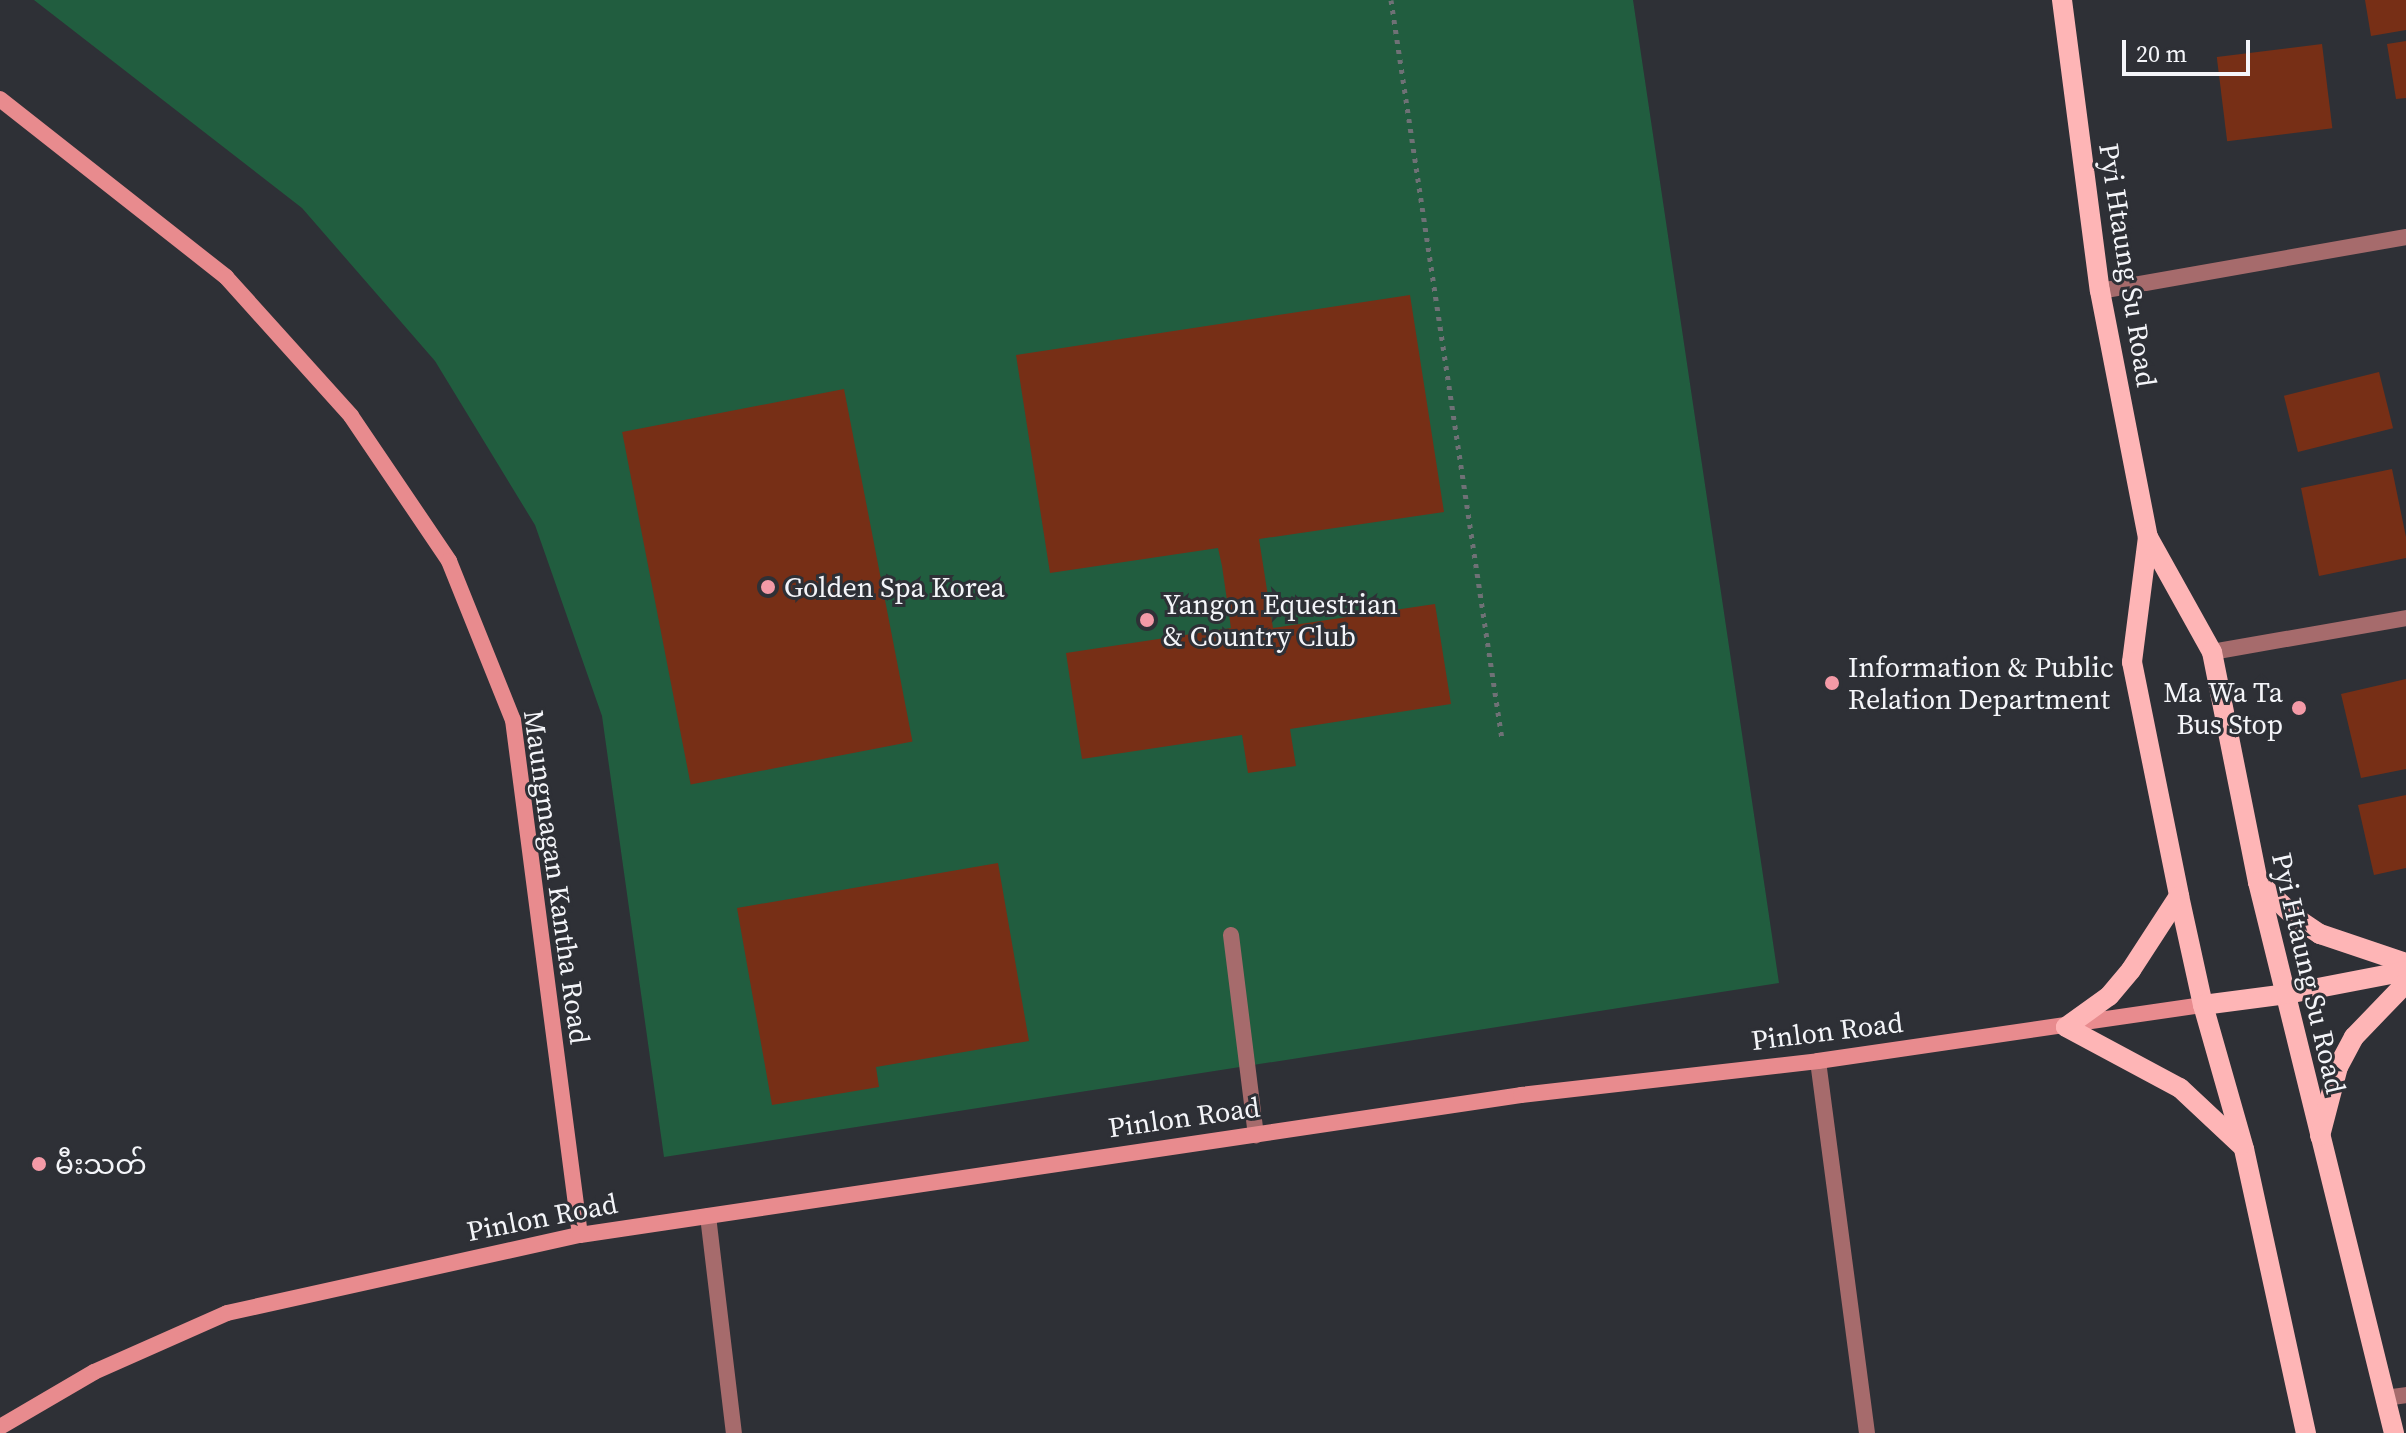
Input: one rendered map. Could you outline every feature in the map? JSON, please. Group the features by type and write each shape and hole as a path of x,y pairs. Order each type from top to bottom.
{"main road":[{"name":"Pyi Htaung Su Road","path":"2062,0 2100,291 2148,537 2212,652 2258,882 2287,994 2319,1140 2394,1433"},
{"name":"Maungmagan Kantha Road","path":"0,99 226,277 351,416 449,561 513,720 580,1235"},
{"name":"Pyi Htaung Su Road","path":"2148,537 2132,662 2203,1005 2244,1149 2306,1433"},
{"path":"2258,882 2296,918 2320,934 2406,963"},
{"path":"2179,896 2131,970 2109,996 2066,1027 2180,1088 2244,1149"},
{"name":"Pinlon Road","path":"0,1427 94,1372 227,1313 580,1235 1521,1095 1818,1061 2066,1027 2287,994 2406,971"},
{"path":"2319,1140 2343,1057 2354,1037 2406,983"}],"street":[{"path":"2100,291 2406,237"},
{"path":"2212,652 2406,618"},
{"path":"1231,935 1256,1135"},
{"path":"1818,1061 1867,1433"},
{"path":"708,1216 734,1433"},
{"path":"2385,1398 2406,1395"}],"path":[{"path":"1391,0 1502,739"}],"green space":[{"name":"Yangon Equestrian & Country Club","path":"34,0 1633,0 1779,983 664,1157 602,716 535,525 435,361 302,208"}],"building":[{"path":"2365,0 2406,0 2406,30 2371,36"},
{"path":"2406,41 2406,98 2396,99 2387,44"},
{"path":"2322,44 2332,128 2227,141 2217,57"},
{"path":"1410,295 1444,512 1259,539 1273,628 1435,604 1451,704 1290,729 1296,766 1248,773 1242,735 1082,759 1066,653 1231,628 1222,566 1218,548 1050,573 1016,355"},
{"path":"2379,372 2393,428 2298,452 2284,396"},
{"name":"Golden Spa Korea","path":"844,389 913,741 691,785 622,432"},
{"path":"2392,469 2406,537 2406,558 2319,576 2301,488"},
{"path":"2406,679 2406,769 2361,778 2341,694"},
{"path":"2406,795 2406,868 2374,875 2358,805"},
{"path":"998,863 1029,1041 876,1067 879,1087 772,1105 737,908"}],"place":[{"name":"Golden Spa Korea","path":"768,587"},
{"name":"Yangon Equestrian & Country Club","path":"1147,620"},
{"name":"Information & Public Relation Department","path":"1832,683"},
{"name":"Ma Wa Ta Bus Stop","path":"2299,708"},
{"name":"မီးသတ်","path":"39,1164"}]}
